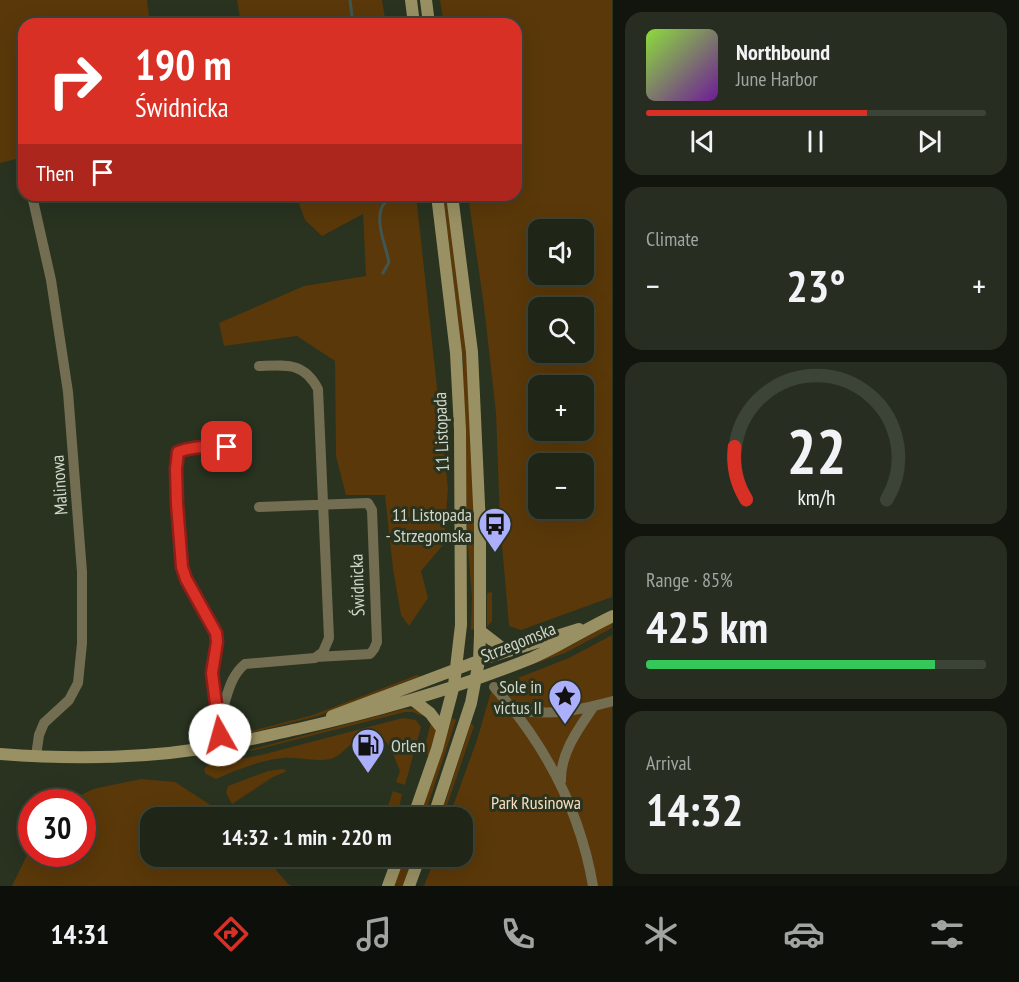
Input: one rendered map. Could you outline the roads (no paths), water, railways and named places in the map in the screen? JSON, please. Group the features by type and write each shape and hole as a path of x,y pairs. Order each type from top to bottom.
{"main road":[{"path":"411,0 413,18"},
{"path":"426,0 428,18"},
{"name":"11 Listopada","path":"417,807 454,685 462,625 460,430 454,329 438,201"},
{"name":"11 Listopada","path":"437,807 466,720 477,677 480,631 480,526 472,352 453,201"},
{"name":"Strzegomska","path":"454,685 553,649 612,616"},
{"name":"Strzegomska","path":"479,661 592,626"},
{"path":"480,631 506,651"},
{"path":"298,729 479,661"},
{"path":"0,754 129,755 221,746 347,719 413,700 454,685"},
{"path":"413,700 430,713 442,729"},
{"path":"388,886 395,867"},
{"path":"409,886 416,867"}],"street":[{"name":"Malinowa","path":"33,201 51,280 68,392 82,572 82,643 78,683 69,700 44,723 39,735 36,756"},
{"name":"Świdnicka","path":"259,366 296,367 305,371 314,380 318,389 329,638 323,652 315,658"},
{"name":"Świdnicka","path":"221,746 212,673 217,642 216,633 186,579 182,567 176,469 178,452 188,448 207,446 227,447"},
{"name":"Świdnicka","path":"218,720 233,677 245,664 370,654 377,642 372,510 368,503 259,507"},
{"path":"494,687 515,710 561,784 580,831 593,886"},
{"path":"515,710 542,714 558,713 612,701"},
{"path":"561,784 560,770 568,749 594,706"}],"waterway":[{"path":"350,0 352,18"},
{"path":"383,273 389,262 380,218 383,205 388,201"}],"place":[{"name":"11 Listopada - Strzegomska","path":"495,553"},
{"name":"Sole in victus II","path":"565,725"},
{"name":"Orlen","path":"368,774"}],"park label":[{"name":"Park Rusinowa","path":"536,802"}]}
